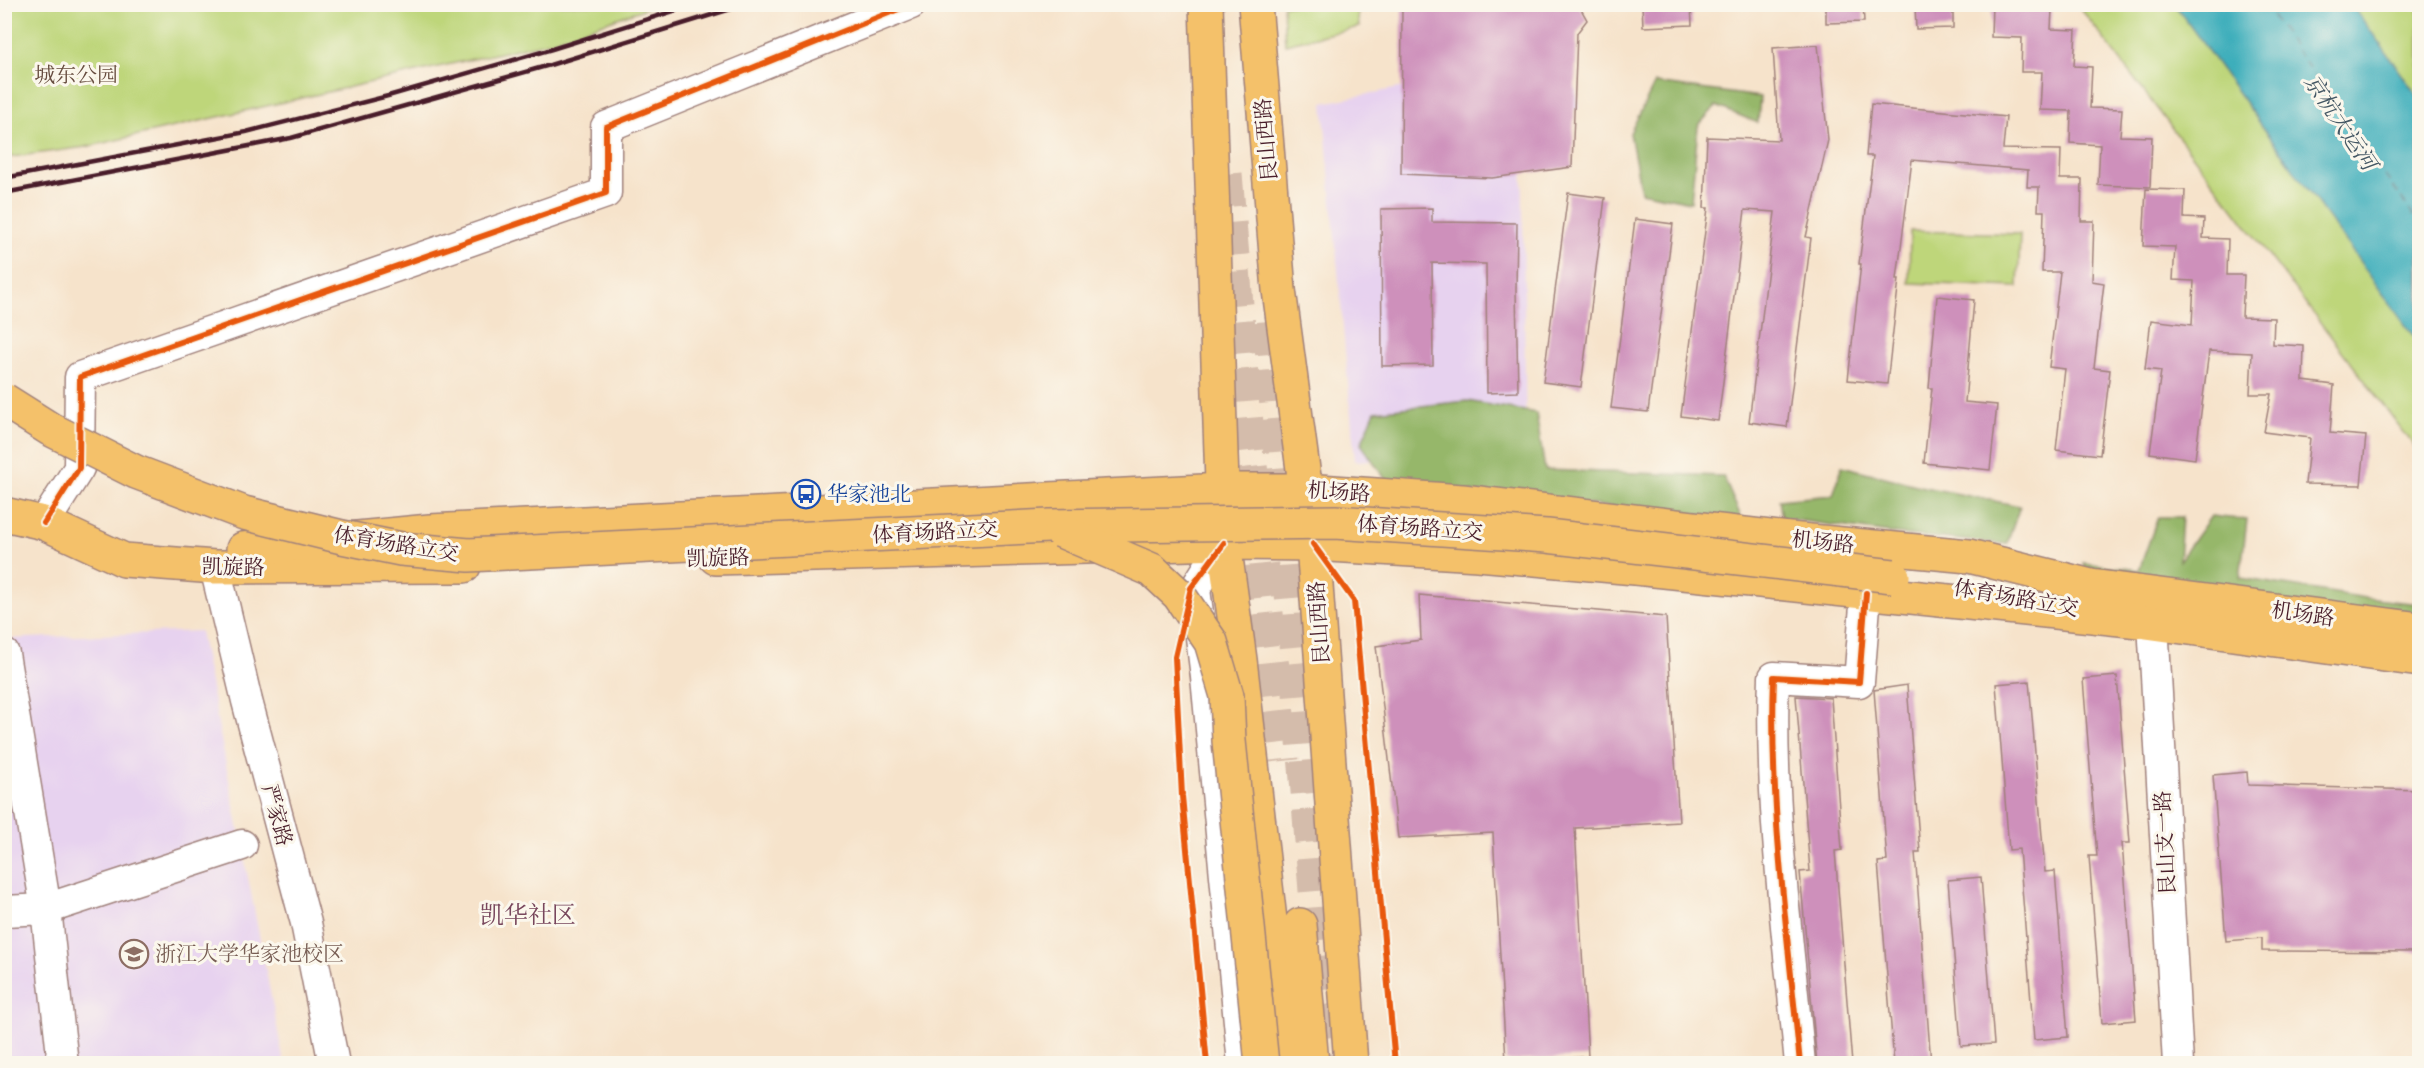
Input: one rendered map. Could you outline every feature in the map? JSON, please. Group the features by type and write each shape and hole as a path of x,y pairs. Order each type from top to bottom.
{"main road":[{"path":"1206,4 1224,543 1240,660 1279,998 1283,1064"},
{"name":"艮山西路","path":"1255,4 1279,290 1313,544 1352,1064"},
{"name":"体育场路立交","path":"4,400 50,429 136,472 244,513 401,549 470,555 1048,526 1335,522 1547,536 2146,622"},
{"name":"凯旋路","path":"123,560 430,531 1222,490"},
{"name":"机场路","path":"1222,490 1305,490 1462,501 1789,539 1969,556 2091,586 2420,630"},
{"name":"凯旋路","path":"4,514 44,523 123,560 215,567 398,568 1224,543 1313,544"},
{"path":"1048,526 1152,570 1179,595 1211,642 1227,696 1229,741 1262,1064"},
{"path":"1313,544 1879,584"},
{"name":"体育场路立交","path":"1879,584 2091,586"},
{"name":"机场路","path":"2146,622 2420,660"},
{"path":"1300,925 1312,1064"}],"street":[{"path":"44,523 79,468 80,377 606,193 606,127 911,4"},
{"path":"1224,543 1195,590 1208,689 1243,1064"},
{"name":"严家路","path":"215,567 247,701 306,923 334,1064"},
{"path":"1800,1064 1776,805 1774,677 1859,682 1879,584"},
{"name":"艮山支一路","path":"2146,622 2178,1064"},
{"path":"4,654 46,909 63,1064"},
{"path":"4,911 46,909 242,845"}],"shaded area":[{"path":"1561,5 1579,108 1522,126 1526,454 1355,461 1323,103 1409,86"},
{"name":"浙江大学华家池校区","path":"200,631 284,1063 5,1063 4,639"}],"green space":[{"name":"城东公园","path":"4,5 655,5 552,41 86,147 5,158"},
{"path":"1283,5 1357,5 1359,27 1285,44"},
{"path":"2078,5 2419,5 2419,452"},
{"path":"1655,83 1760,97 1758,123 1716,106 1698,126 1691,202 1641,192 1630,133"},
{"path":"1910,231 2020,234 2018,287 1909,283"},
{"path":"1467,401 1536,413 1545,470 1723,476 1741,517 1679,514 1388,483 1361,444 1375,411"},
{"path":"1842,466 1924,487 2020,506 2007,544 1897,534 1782,518 1779,500 1833,495"},
{"path":"2211,516 2247,520 2240,578 2419,604 2419,621 2089,576 2083,563 2139,570 2158,517 2182,517 2179,561"}],"water":[{"name":"京杭大运河","path":"2175,5 2352,5 2419,98 2419,344"}],"building":[{"path":"1402,4 1578,4 1587,20 1577,33 1572,167 1492,178 1401,174"},
{"path":"1642,4 1691,4 1692,25 1643,27"},
{"path":"1826,4 1863,4 1864,22 1826,23"},
{"path":"1915,4 1953,4 1953,28 1916,29"},
{"path":"1992,4 2032,4 2032,9 2052,10 2051,29 2076,30 2074,66 2092,67 2090,108 2122,109 2120,136 2152,137 2150,187 2098,185 2100,145 2070,143 2071,111 2040,110 2042,72 2021,72 2022,38 1991,37"},
{"path":"1818,45 1828,140 1806,237 1811,238 1787,427 1749,422 1775,212 1745,210 1718,421 1681,416 1708,208 1704,208 1707,137 1779,140 1773,48"},
{"path":"1871,104 2006,117 2003,149 2061,150 2060,179 2082,179 2081,221 2094,221 2092,281 2104,283 2094,368 2110,370 2100,455 2056,450 2065,369 2049,367 2060,272 2042,272 2044,211 2038,211 2039,187 2027,187 2028,170 1912,160 1887,384 1848,380 1861,264 1859,264 1873,156 1866,156"},
{"path":"2146,189 2185,190 2184,218 2204,219 2203,238 2228,239 2227,275 2244,275 2242,317 2274,318 2273,344 2304,346 2303,381 2334,385 2330,433 2366,436 2361,485 2305,484 2310,438 2264,432 2271,394 2250,394 2252,353 2209,351 2195,459 2150,453 2161,371 2145,369 2151,320 2192,325 2194,281 2173,280 2175,247 2143,246"},
{"path":"1568,193 1605,198 1581,387 1543,382"},
{"path":"1432,208 1432,222 1517,223 1518,392 1487,393 1486,264 1432,263 1433,365 1382,366 1381,209"},
{"path":"1635,219 1673,224 1648,412 1611,408"},
{"path":"1937,296 1974,300 1965,402 1997,405 1990,470 1924,463 1932,388 1929,388"},
{"path":"1419,595 1666,617 1679,822 1575,828 1588,1057 1506,1061 1493,833 1398,838 1376,646 1421,640"},
{"path":"2117,676 2130,843 2122,843 2136,1020 2102,1023 2089,856 2097,856 2083,679"},
{"path":"2029,681 2045,872 2055,871 2068,1037 2034,1040 2019,849 2009,850 1996,684"},
{"path":"1907,685 1920,852 1915,852 1931,1064 1894,1064 1878,862 1887,861 1874,690"},
{"path":"1796,696 1831,698 1842,850 1835,851 1852,1064 1817,1064 1800,872 1810,871"},
{"path":"2247,772 2248,785 2420,790 2420,952 2262,951 2262,938 2226,941 2213,775"},
{"path":"1981,877 1994,1044 1961,1046 1948,880"}],"ferry route":[{"path":"2264,4 2420,225"}],"tunnel":[{"path":"1226,174 1249,447 1283,761"},
{"path":"1269,321 1329,1064"}],"railway":[{"path":"4,178 246,132 388,96 552,49 696,4"},
{"path":"4,193 291,138 550,65 747,4"}],"cycle path":[{"path":"44,523 79,468 80,377 606,193 606,127 911,4"},
{"path":"1207,1064 1182,796 1175,657 1191,588 1224,543"},
{"path":"1313,544 1354,601 1395,1064"},
{"path":"1800,1064 1777,822 1774,774 1774,677 1859,682 1866,593"}],"place":[{"name":"华家池北","path":"806,494"},
{"name":"浙江大学华家池校区","path":"134,954"}],"district":[{"name":"凯华社区","path":"528,915"}]}
